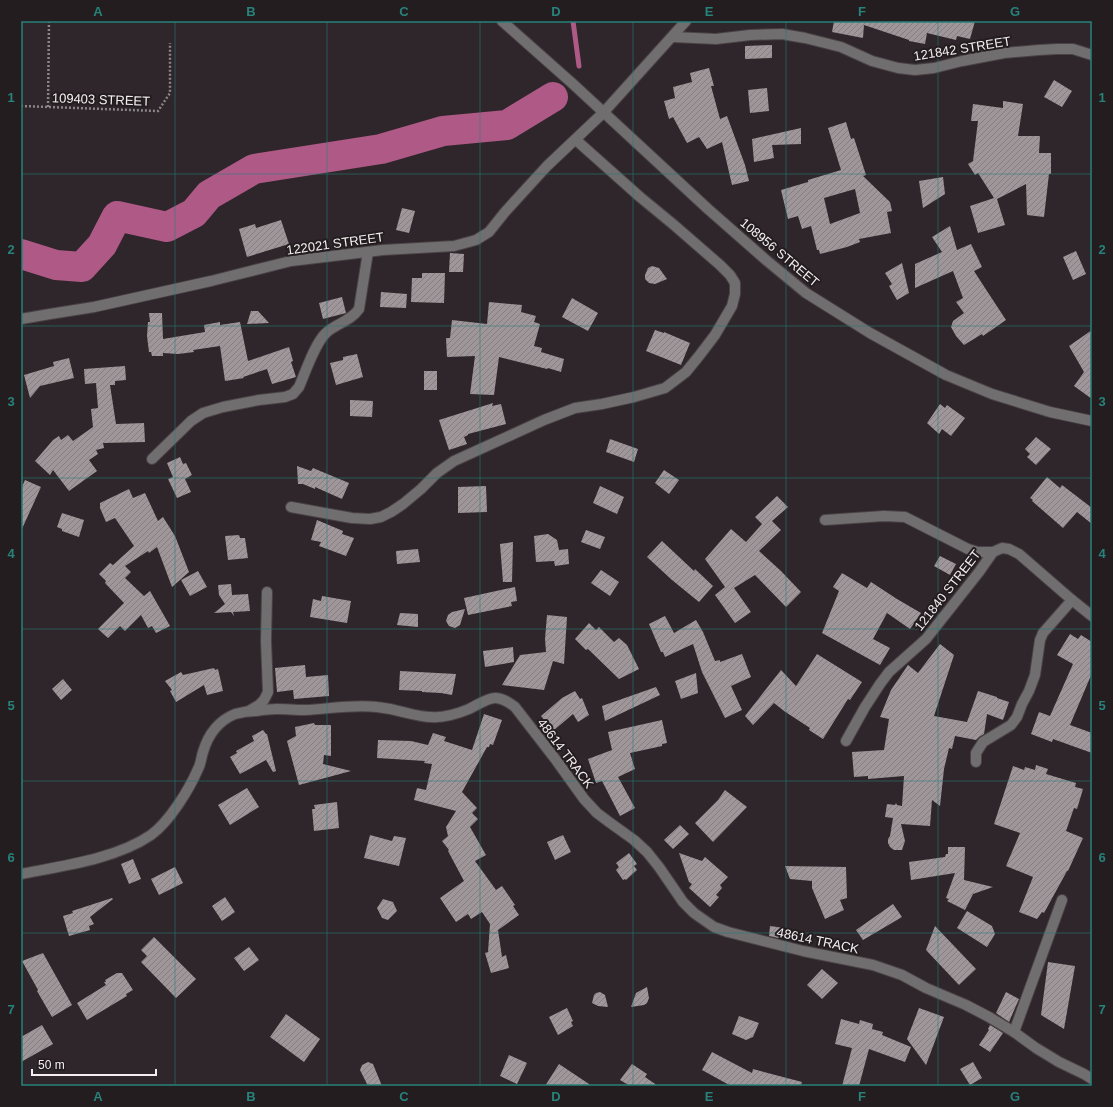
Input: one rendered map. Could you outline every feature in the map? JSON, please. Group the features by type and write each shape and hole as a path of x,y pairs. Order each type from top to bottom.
{"street":[{"name":"108956 STREET","path":"502,21 573,84 708,209 806,293 870,334 946,375 992,394 1050,412 1092,421"},
{"name":"122021 STREET","path":"21,319 94,308 291,261 383,250 454,246 476,240 489,232 547,166 603,113 686,21"},
{"name":"121842 STREET","path":"673,37 716,39 750,35 782,34 841,47 872,61 898,68 915,70 934,68 962,61 1004,54 1039,50 1073,50 1092,55"},
{"path":"291,507 352,518 370,519 381,517 403,504 454,461 544,420 575,408 634,397 665,388 686,372 699,356 715,335 732,306 736,294 735,283 730,275 720,265 576,140"},
{"path":"152,458 191,421 203,413 223,407 290,396 295,392 299,387 319,342 324,335 351,317 359,309 368,252"},
{"path":"825,520 884,516 905,517 968,549 978,552 993,552"},
{"name":"121840 STREET","path":"846,741 865,708 889,672 926,639 993,552 1002,548 1010,549 1020,554 1092,616"},
{"path":"249,711 259,705 264,700 268,692 266,641 267,592"},
{"path":"976,762 976,753 983,742 1011,726 1017,717 1035,674 1040,640 1043,633 1072,600"},
{"name":"48614 TRACK","path":"21,874 95,859 136,844 151,835 164,824 190,786 199,768 206,742 211,733 218,725 236,714 249,711 278,709 303,710 346,707 375,707 430,717 452,715 469,709 483,701 492,698 501,698 515,708 556,760 584,799 597,813 634,840 647,852 683,902 694,913 714,927 803,951 873,965 890,970 926,988 966,1005 1014,1032 1036,1048 1092,1079"},
{"path":"1014,1032 1062,900"}],"path":[{"path":"48,107 49,21"},
{"name":"109403 STREET","path":"21,106 158,111 170,93 170,43"}],"building":[{"path":"834,21 975,21 970,39 957,36 956,40 927,33 925,44 909,41 864,25 863,38 832,32"},
{"path":"772,45 772,58 745,59 745,46"},
{"path":"709,68 714,86 711,86 720,119 727,116 745,165 749,181 732,185 722,142 707,149 699,137 687,143 673,117 669,119 664,101 675,98 673,87 692,82 690,73"},
{"path":"1054,80 1072,91 1062,107 1044,97"},
{"path":"767,88 769,111 750,113 748,90"},
{"path":"1003,101 1023,104 1018,136 1040,136 1039,153 1051,153 1051,174 1049,174 1044,217 1027,215 1026,184 997,199 1005,225 978,233 970,206 994,198 978,173 975,175 968,164 973,161 978,121 971,121 973,104 1003,108"},
{"path":"846,122 851,139 854,138 866,175 863,176 890,202 892,211 887,212 891,233 859,239 860,242 847,247 820,254 819,250 817,250 811,226 802,229 798,216 788,219 781,190 841,170 828,128","holes":["855,189 860,213 830,224 824,198"]},
{"path":"801,128 801,144 772,145 774,158 754,162 752,139"},
{"path":"943,177 945,194 923,208 919,181"},
{"path":"402,208 415,211 409,233 396,230"},
{"path":"281,220 289,244 247,257 239,229 255,224 256,228"},
{"path":"950,226 957,250 971,244 982,267 974,271 1006,320 983,336 982,334 964,345 956,336 951,327 953,321 964,313 956,302 963,298 953,271 915,288 915,264 942,252 932,237"},
{"path":"1076,251 1086,274 1073,280 1063,257"},
{"path":"450,253 464,254 463,272 449,272"},
{"path":"902,263 909,293 897,300 889,286 892,284 885,273"},
{"path":"652,266 659,268 667,279 655,284 649,283 645,279 645,275 648,268"},
{"path":"422,273 445,273 444,303 411,302 412,278 422,278"},
{"path":"381,292 407,294 406,308 380,307"},
{"path":"342,297 346,313 323,319 319,303"},
{"path":"572,298 598,313 588,331 562,317"},
{"path":"489,302 522,305 521,312 536,316 534,322 540,324 534,346 542,348 541,352 564,359 561,372 499,357 494,395 470,394 475,356 447,357 446,338 450,338 452,320 487,324"},
{"path":"251,311 258,311 269,323 247,324"},
{"path":"149,313 162,313 163,339 205,332 204,325 220,322 220,325 240,322 248,361 289,347 293,361 291,362 296,377 272,384 267,369 243,377 244,378 225,381 220,346 193,350 194,352 178,354 163,353 163,356 152,356 151,352 149,352 147,336 148,322 150,322"},
{"path":"655,330 664,332 690,343 681,365 646,351"},
{"path":"1092,330 1092,399 1074,386 1084,372 1069,346"},
{"path":"357,354 363,377 336,385 330,363 343,360 343,357"},
{"path":"69,358 74,378 40,386 30,398 24,375 54,366 53,362"},
{"path":"125,366 126,380 115,381 115,385 110,385 116,424 144,423 145,442 103,443 104,448 96,450 98,454 89,460 97,471 69,491 53,470 50,475 35,461 53,440 59,436 61,440 68,435 73,441 93,427 91,409 98,408 96,383 85,384 84,369"},
{"path":"424,371 437,371 437,390 424,390"},
{"path":"350,400 373,401 372,417 350,416"},
{"path":"493,403 492,406 501,404 506,424 468,434 464,437 467,444 449,450 439,420"},
{"path":"940,404 945,408 947,405 965,418 951,436 942,429 939,434 927,423"},
{"path":"1036,437 1051,449 1036,465 1027,457 1030,454 1025,449"},
{"path":"610,439 638,449 634,462 606,452"},
{"path":"180,457 183,464 186,463 192,475 185,479 191,492 177,498 168,479 173,477 167,463"},
{"path":"297,466 311,471 313,468 349,483 342,499 315,487 315,489 303,484 298,484"},
{"path":"664,470 679,480 669,494 655,483"},
{"path":"1047,477 1060,488 1062,485 1092,508 1092,524 1077,512 1063,528 1032,501 1033,500 1030,498"},
{"path":"25,480 41,487 21,531 21,489"},
{"path":"486,486 487,512 458,513 458,487"},
{"path":"600,486 624,497 617,514 593,503"},
{"path":"129,489 133,498 145,493 158,521 163,517 175,536 189,572 172,587 157,547 125,566 131,572 125,578 144,596 150,591 170,626 156,633 152,626 148,628 141,615 125,631 120,626 108,638 98,629 124,603 105,583 106,581 99,574 110,563 113,565 134,546 115,518 106,522 100,508 100,503"},
{"path":"777,496 788,507 772,521 781,530 759,551 801,592 786,607 755,575 734,588 751,612 735,623 715,595 725,587 705,559 731,529 746,542 762,524 755,517"},
{"path":"62,513 84,520 79,537 62,531 62,529 57,527"},
{"path":"317,520 343,531 342,534 354,538 346,556 319,546 321,542 311,540"},
{"path":"586,530 605,537 600,549 581,542"},
{"path":"548,534 557,540 559,550 568,549 569,564 555,566 554,561 536,562 534,536"},
{"path":"239,535 240,538 245,538 248,558 228,560 225,536"},
{"path":"662,541 694,571 695,569 713,586 699,602 647,557"},
{"path":"513,542 512,582 503,582 500,544"},
{"path":"418,549 420,562 397,564 396,551"},
{"path":"940,556 956,564 950,575 934,566"},
{"path":"601,570 619,582 610,596 591,583"},
{"path":"198,571 207,587 190,596 181,580"},
{"path":"842,573 867,588 871,582 921,613 910,629 887,613 873,639 890,648 880,665 822,633 839,591 833,587"},
{"path":"231,584 232,595 248,594 250,611 233,612 234,616 231,612 214,613 225,604 219,595 218,585"},
{"path":"515,587 517,601 511,602 512,606 468,615 464,598"},
{"path":"322,596 351,601 347,623 310,617 313,599 321,601"},
{"path":"465,609 460,625 455,628 449,626 446,621 448,615 452,612"},
{"path":"400,613 418,614 418,627 397,625"},
{"path":"547,615 567,617 564,664 553,661 544,690 502,685 520,655 546,652 545,639"},
{"path":"665,616 674,633 696,620 703,632 715,661 720,660 720,662 742,654 751,677 731,686 742,710 725,718 702,672 693,644 665,657 663,652 661,652 649,624"},
{"path":"589,623 596,630 599,627 614,642 619,638 627,645 639,669 619,679 588,649 586,650 575,639"},
{"path":"1070,634 1078,639 1081,635 1092,642 1092,673 1070,725 1092,733 1092,753 1053,739 1052,742 1031,734 1039,712 1050,716 1073,664 1057,655"},
{"path":"940,644 954,655 934,716 967,722 978,691 1009,702 1003,720 987,714 984,734 976,740 955,736 952,749 949,748 944,769 940,806 932,800 930,826 901,824 905,841 902,850 894,850 888,843 893,818 885,817 887,804 895,805 896,803 897,805 902,806 904,776 868,779 868,776 854,777 852,752 884,750 889,719 880,717 891,690 908,665 918,673"},
{"path":"513,647 514,662 485,667 483,651"},
{"path":"817,654 862,682 850,700 848,699 823,739 774,703 753,725 745,716 781,670 796,686"},
{"path":"305,665 306,677 328,675 329,696 294,699 293,690 277,692 275,668"},
{"path":"214,668 215,670 218,669 223,691 207,695 204,685 176,702 170,691 172,690 165,681 181,672 183,675"},
{"path":"400,671 456,674 452,695 399,690"},
{"path":"696,673 698,693 681,699 675,681"},
{"path":"63,679 72,690 61,700 52,689"},
{"path":"656,687 660,695 605,721 602,706"},
{"path":"575,691 580,699 582,698 589,715 578,722 573,714 553,731 541,716 562,698"},
{"path":"484,714 502,720 493,745 490,744 489,747 487,747 462,792 477,808 472,813 478,819 470,827 486,855 475,861 496,890 502,886 515,905 513,906 519,915 498,930 502,957 506,955 509,968 491,973 485,953 488,952 490,924 482,912 471,919 468,914 456,922 440,898 464,881 448,851 449,850 442,841 448,836 446,827 456,811 414,800 417,788 426,790 432,764 424,763 425,761 377,758 378,740 411,741 428,745 433,733 446,737 444,741 472,750"},
{"path":"662,720 667,743 662,744 662,746 630,753 635,769 618,777 635,808 620,816 602,781 596,783 588,759 612,750 608,732"},
{"path":"314,723 315,725 331,725 331,756 324,755 323,764 351,771 299,785 287,741 296,736 295,727"},
{"path":"263,730 267,734 276,771 273,772 266,760 240,774 230,757 237,753 236,751 254,741 252,736"},
{"path":"1036,765 1048,769 1046,774 1076,783 1075,787 1083,789 1077,809 1074,808 1066,831 1083,838 1068,871 1044,913 1042,912 1037,919 1019,912 1033,877 1006,866 1020,833 994,824 1013,766 1024,770 1025,767 1035,770"},
{"path":"247,788 259,807 230,825 218,805"},
{"path":"725,790 747,807 713,842 695,823 718,800"},
{"path":"337,802 339,828 314,831 312,809 315,809 314,805"},
{"path":"680,825 689,834 673,849 664,840"},
{"path":"370,835 392,841 394,836 406,838 399,866 364,858"},
{"path":"563,835 571,852 555,860 547,842"},
{"path":"948,847 965,847 964,880 993,887 973,894 965,910 947,901 949,899 946,898 955,873 911,880 909,862 945,857 946,854 948,854"},
{"path":"629,853 637,864 634,866 637,870 626,880 623,880 616,870 619,867 616,863"},
{"path":"679,853 702,861 705,857 728,877 720,885 722,888 716,895 719,897 710,907 689,888 692,884 689,882"},
{"path":"133,859 141,879 129,884 121,864"},
{"path":"785,866 846,867 847,898 840,900 844,910 825,919 812,888 812,881 790,879"},
{"path":"175,867 183,883 159,895 151,879"},
{"path":"225,897 235,912 222,921 212,906"},
{"path":"112,898 113,899 90,917 94,924 89,926 90,930 69,936 63,916 73,913 72,911"},
{"path":"383,899 393,902 397,911 388,920 382,918 377,908"},
{"path":"893,904 902,917 863,940 856,930"},
{"path":"967,911 992,926 995,934 987,947 957,928"},
{"path":"770,926 784,928 783,939 769,936"},
{"path":"935,926 976,969 959,985 926,950"},
{"path":"154,937 196,979 176,998 141,962 147,956 141,950"},
{"path":"249,947 259,960 244,971 234,958"},
{"path":"43,953 72,1005 52,1017 22,961"},
{"path":"1048,962 1075,966 1064,1029 1041,1015"},
{"path":"822,969 838,983 822,999 807,985"},
{"path":"117,973 122,973 133,990 126,994 127,996 87,1020 77,1003 106,985 104,982 106,982 105,980"},
{"path":"647,987 649,998 647,1003 644,1005 631,1007 636,993"},
{"path":"600,992 605,995 608,1007 598,1006 592,1003 594,995"},
{"path":"1006,992 1019,999 1009,1022 996,1013"},
{"path":"567,1008 573,1021 571,1022 573,1026 558,1035 549,1017"},
{"path":"919,1008 944,1017 926,1065 907,1039"},
{"path":"286,1014 320,1039 304,1062 270,1037"},
{"path":"739,1016 759,1023 753,1037 746,1040 732,1034"},
{"path":"841,1019 859,1024 860,1020 873,1024 872,1029 883,1032 882,1035 911,1047 905,1062 869,1049 859,1086 842,1086 852,1048 835,1044"},
{"path":"42,1025 53,1044 21,1062 21,1037"},
{"path":"990,1025 1003,1033 990,1052 979,1045 989,1030"},
{"path":"712,1052 752,1073 753,1069 802,1082 801,1086 731,1086 702,1070"},
{"path":"509,1055 527,1063 517,1084 500,1076"},
{"path":"368,1062 373,1064 382,1086 368,1086 360,1070 362,1065"},
{"path":"973,1062 982,1078 970,1085 960,1069"},
{"path":"559,1064 592,1086 545,1086"},
{"path":"632,1064 647,1074 645,1077 658,1086 630,1086 620,1080"}],"waterway":[{"path":"573,21 579,66"},
{"path":"21,254 56,265 82,267 102,245 117,216 167,227 194,213 209,195 254,169 381,149 443,131 507,125 553,97"}]}
